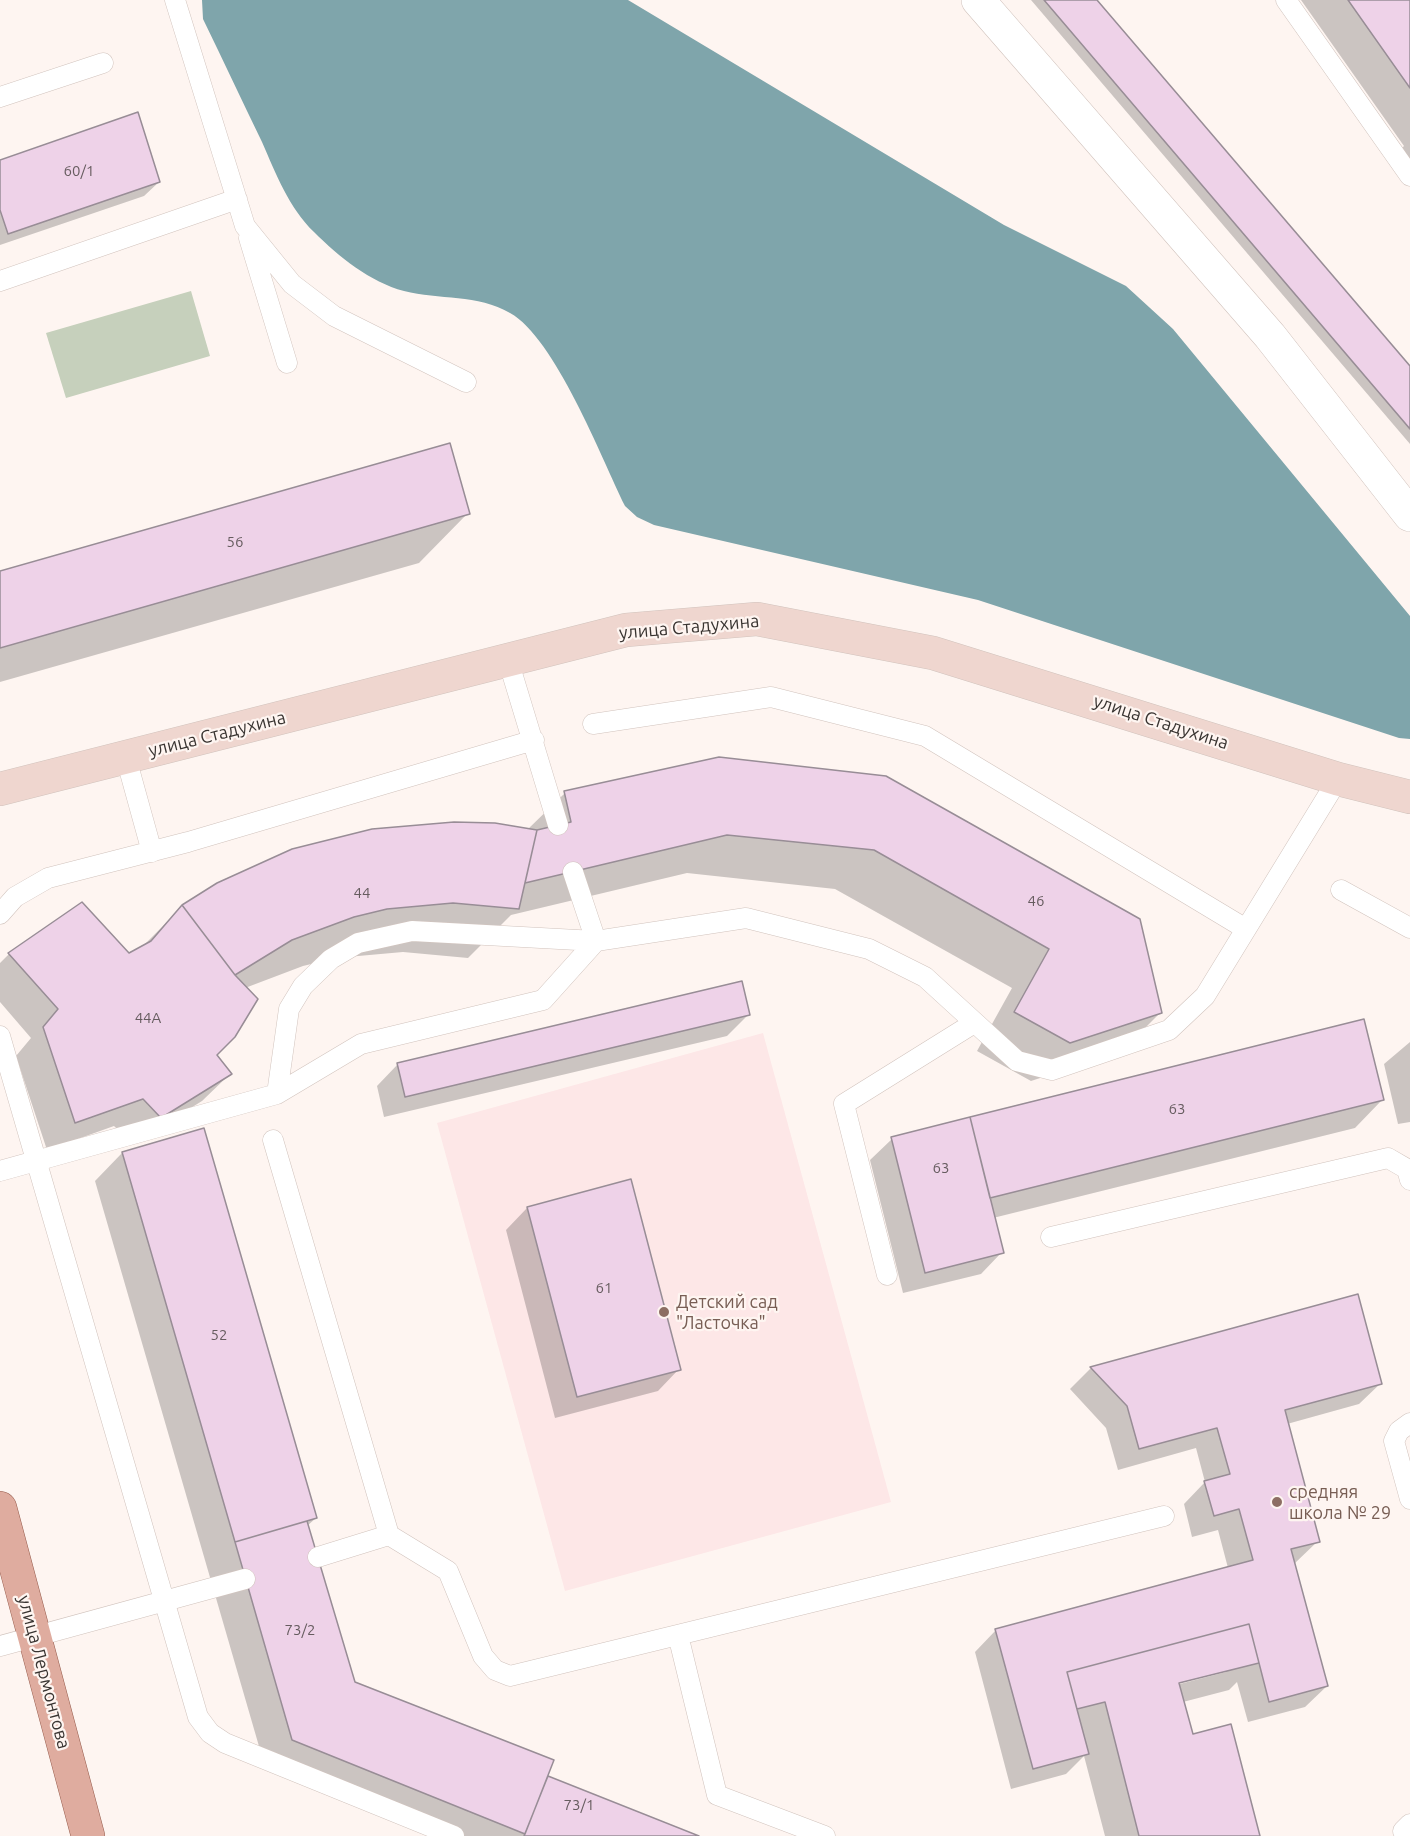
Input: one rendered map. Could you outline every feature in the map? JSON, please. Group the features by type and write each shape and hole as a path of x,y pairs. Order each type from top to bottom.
{"main road":[{"name":"улица Лермонтова","path":"0,1508 88,1836"}],"street":[{"path":"978,0 1270,336 1410,515"},
{"name":"улица Стадухина","path":"0,789 626,630 757,619 933,653 1338,779 1410,797"}],"lane":[{"path":"175,0 287,363"},
{"path":"1286,0 1410,176"},
{"path":"0,97 103,63"},
{"path":"0,281 237,199"},
{"path":"245,226 292,284 334,316 466,382"},
{"path":"508,660 558,825"},
{"path":"593,724 771,697 925,736 1246,929"},
{"path":"0,914 15,897 48,878 152,852 534,740"},
{"path":"126,758 152,852"},
{"path":"277,1094 290,1009 303,986 331,959 358,943 412,931 596,941 746,918 869,949 925,977 1017,1062 1052,1070 1169,1030 1205,996 1338,779"},
{"path":"573,872 596,941"},
{"path":"1341,890 1410,928"},
{"path":"0,1171 277,1094 361,1044 543,1000 596,941"},
{"path":"886,1275 844,1104 974,1023"},
{"path":"0,1036 190,1696 198,1717 210,1733 225,1743 454,1836"},
{"path":"273,1140 389,1535 448,1571 483,1656 495,1670 510,1676 1164,1516"},
{"path":"1051,1237 1388,1158 1407,1169 1410,1180"},
{"path":"1410,1423 1399,1431 1394,1441 1410,1499"},
{"path":"318,1557 389,1535"},
{"path":"0,1646 245,1579"},
{"path":"678,1635 717,1795 825,1836"}],"shaded area":[{"name":"Детский сад \"Ласточка\"","path":"763,1033 891,1502 565,1591 437,1123"}],"green space":[{"path":"191,291 210,356 66,398 46,333"}],"water":[{"path":"202,0 628,0 1004,225 1126,286 1173,329 1410,616 1410,739 1399,738 978,600 654,525 637,517 625,506 560,372 527,326 510,313 485,303 417,294 379,282 344,259 305,223 284,190 203,19"}],"building":[{"path":"1044,0 1097,0 1410,366 1410,429"},
{"path":"1348,0 1410,0 1410,88"},
{"path":"138,112 160,182 8,234 0,210 0,160"},
{"path":"450,443 470,514 0,648 0,571"},
{"path":"719,757 886,776 1140,919 1162,1013 1070,1043 1014,1012 1049,949 874,850 727,835 525,883 537,830 571,822 564,791"},
{"path":"454,822 495,823 537,830 519,909 453,903 387,909 354,917 292,940 235,975 182,905 217,883 292,849 372,829"},
{"path":"82,902 129,953 151,941 182,905 235,975 258,999 235,1037 217,1055 232,1074 161,1118 143,1099 75,1123 43,1027 58,1009 8,953"},
{"path":"742,981 750,1015 405,1097 397,1063"},
{"path":"1364,1019 1384,1100 990,1198 970,1117"},
{"path":"970,1117 1004,1253 925,1273 891,1137"},
{"path":"204,1128 317,1518 235,1542 122,1152"},
{"path":"631,1179 681,1370 577,1397 527,1207"},
{"path":"1358,1294 1382,1384 1285,1410 1320,1542 1291,1549 1328,1686 1269,1702 1249,1624 1067,1672 1089,1754 1033,1769 995,1629 1253,1560 1239,1509 1214,1516 1204,1481 1230,1474 1217,1428 1139,1449 1127,1406 1090,1367"},
{"path":"307,1521 355,1682 554,1760 525,1834 292,1740 235,1542"},
{"path":"1249,1624 1259,1663 1179,1683 1193,1734 1231,1724 1260,1836 1139,1836 1105,1702 1077,1709 1067,1672"},
{"path":"548,1776 699,1836 524,1836"}],"place":[{"name":"Детский сад \"Ласточка\"","path":"664,1312"},
{"name":"средняя школа № 29","path":"1277,1502"}]}
